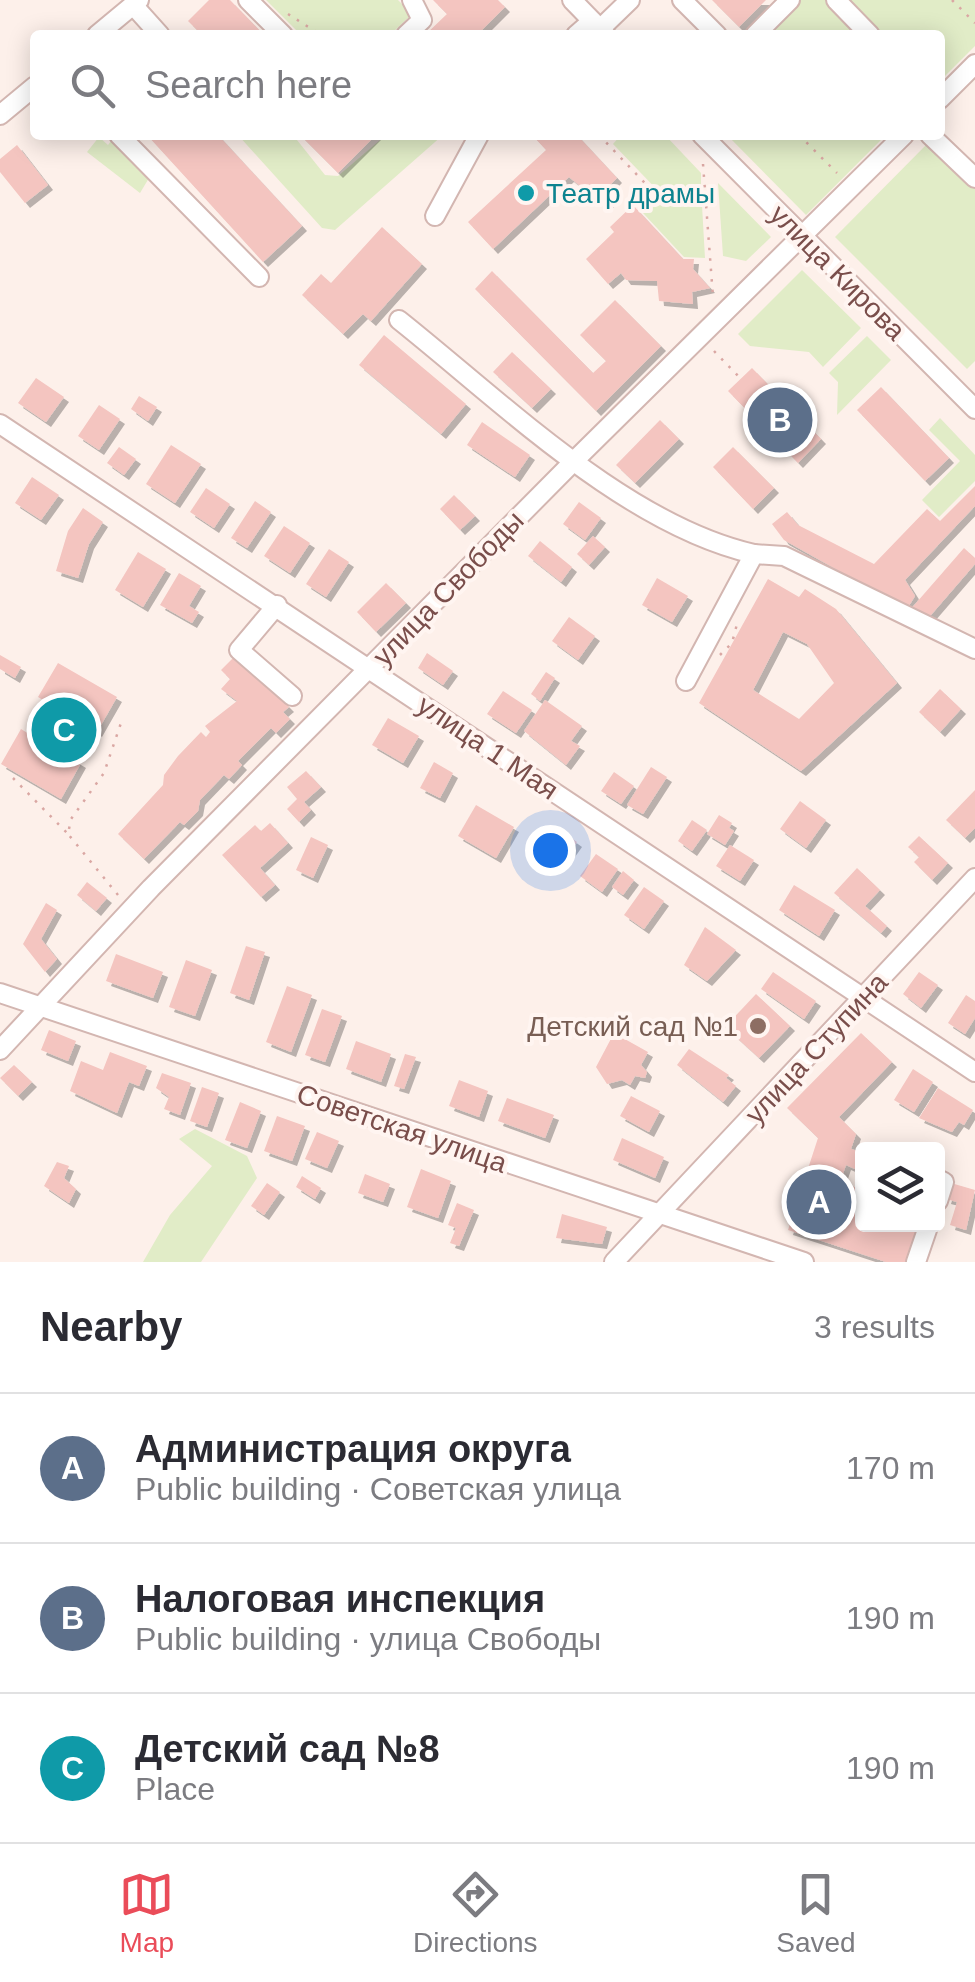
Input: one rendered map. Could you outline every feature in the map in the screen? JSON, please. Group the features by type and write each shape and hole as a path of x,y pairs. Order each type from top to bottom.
{"street":[{"path":"248,0 278,30"},
{"path":"411,30 422,20 412,0"},
{"path":"572,0 599,28 630,0"},
{"path":"682,0 712,30"},
{"path":"760,30 790,0"},
{"path":"836,0 865,30"},
{"path":"103,30 136,2 156,30"},
{"path":"945,95 975,64"},
{"path":"0,87 28,91"},
{"path":"0,115 28,91"},
{"path":"124,140 259,277"},
{"path":"435,216 476,140"},
{"name":"улица Кирова","path":"707,140 975,409"},
{"name":"улица Свободы","path":"0,1050 73,969 575,460 899,140"},
{"path":"935,140 975,178"},
{"path":"399,320 575,460 677,528 716,545 784,556 975,649"},
{"name":"улица 1 Мая","path":"0,424 975,1072"},
{"path":"686,681 754,554"},
{"path":"277,605 238,650 292,696"},
{"name":"улица Ступина","path":"614,1262 975,878"},
{"name":"Советская улица","path":"0,992 656,1216 804,1262"},
{"path":"916,1262 926,1232"}],"path":[{"path":"952,0 975,23"},
{"path":"805,140 838,174"},
{"path":"604,141 662,201 706,202"},
{"path":"703,164 713,298"},
{"path":"713,350 741,379"},
{"path":"785,402 792,394"},
{"path":"68,834 71,818 104,773 122,720"},
{"path":"12,778 68,834 122,900"}],"green space":[{"path":"266,0 398,0 412,14 395,30 296,30"},
{"path":"798,0 975,0 975,46 945,76 945,30 764,30"},
{"path":"97,140 108,145 119,140 152,173 140,193 87,152"},
{"path":"243,140 297,140 325,175 338,176 380,140 437,140 335,230 322,228"},
{"path":"617,140 670,140 701,173 701,199 665,198 613,144"},
{"path":"732,140 881,140 806,215"},
{"path":"930,141 975,185 975,361 967,369 835,237"},
{"path":"718,183 771,237 746,261 723,256"},
{"path":"652,204 702,205 705,258 684,257 643,213"},
{"path":"802,270 861,328 823,367 809,352 750,346 738,334"},
{"path":"867,336 891,360 837,415 838,382 829,373"},
{"path":"940,418 975,455 975,481 939,517 922,500 960,461 929,430"},
{"path":"195,1129 247,1156 257,1178 201,1262 143,1262 170,1215 212,1166 179,1139"}],"building":[{"path":"209,0 230,0 259,30 197,30 188,21"},
{"path":"433,0 498,0 505,7 482,30 430,30 447,14"},
{"path":"712,0 766,0 739,27"},
{"path":"152,140 223,140 302,226 263,262"},
{"path":"305,140 371,140 338,173"},
{"name":"Театр драмы","path":"537,140 582,140 617,178 607,188 615,196 605,206 569,177 493,249 468,222 546,150"},
{"path":"17,145 48,185 25,203 0,172 0,159"},
{"path":"633,205 683,259 694,259 693,269 710,288 692,292 693,304 659,301 657,281 626,280 621,273 608,284 586,259 614,232 610,227"},
{"path":"382,227 422,264 371,321 363,314 343,334 302,295 321,274 331,283"},
{"path":"492,271 593,373 606,361 580,335 615,300 661,346 596,411 475,289"},
{"path":"384,335 466,404 441,434 359,365"},
{"path":"512,352 551,389 532,408 493,372"},
{"path":"752,368 821,439 798,463 728,391"},
{"path":"36,378 64,397 46,422 18,403"},
{"path":"881,387 949,458 925,481 857,410"},
{"path":"139,396 157,407 148,421 131,409"},
{"path":"99,405 120,419 99,450 78,436"},
{"path":"660,420 679,439 635,483 616,465"},
{"path":"482,422 530,455 515,477 467,445"},
{"path":"171,445 201,464 175,503 146,484"},
{"path":"119,447 136,459 124,475 107,463"},
{"path":"733,447 774,488 753,509 713,467"},
{"path":"32,477 59,495 41,520 15,503"},
{"path":"975,486 975,506 905,580 915,596 907,609 784,540 772,524 787,512 798,525 874,564 927,509 940,521"},
{"path":"206,488 230,504 214,528 190,512"},
{"path":"454,495 475,516 460,530 440,509"},
{"path":"255,501 271,512 247,548 231,538"},
{"path":"579,502 601,518 585,540 563,524"},
{"path":"83,508 103,522 89,544 78,578 56,571 68,531"},
{"path":"284,526 310,543 290,573 264,556"},
{"path":"593,536 605,547 589,565 577,554"},
{"path":"540,541 572,567 561,582 528,556"},
{"path":"964,548 975,558 975,564 924,623 910,610"},
{"path":"329,549 349,562 326,597 306,584"},
{"path":"138,552 166,569 143,607 115,590"},
{"path":"179,573 201,586 189,606 199,612 192,623 160,605"},
{"path":"657,578 688,596 672,622 642,605"},
{"path":"768,579 799,597 805,589 836,609 897,683 801,771 699,703","holes":["783,632 807,644 834,683 799,719 753,690"]},
{"path":"386,583 406,603 376,632 357,612"},
{"path":"569,617 595,636 578,660 552,641"},
{"path":"427,653 453,671 443,685 418,668"},
{"path":"0,655 21,667 15,678 0,669"},
{"path":"236,655 275,687 272,690 289,707 283,712 290,719 276,733 271,728 238,761 242,765 229,779 224,775 200,800 198,811 184,825 180,822 144,859 118,834 163,785 164,775 178,756 201,732 206,737 210,732 205,726 237,701 221,689 230,679 221,670"},
{"path":"58,663 117,697 97,732 89,726 71,757 81,763 61,799 1,764 21,729 37,739 55,707 38,697"},
{"path":"546,672 555,678 540,701 531,694"},
{"path":"940,689 961,709 940,732 919,712"},
{"path":"503,691 532,710 516,733 487,714"},
{"path":"545,700 582,726 571,741 580,746 566,765 524,731"},
{"path":"388,718 419,736 403,763 372,745"},
{"path":"434,762 453,773 440,798 420,788"},
{"path":"651,767 667,777 643,814 627,805"},
{"path":"306,771 321,787 304,802 311,810 299,822 287,809 297,799 287,787"},
{"path":"614,772 634,786 621,804 601,791"},
{"path":"975,790 975,828 965,838 946,820"},
{"path":"800,801 826,820 806,848 780,829"},
{"path":"476,805 514,827 496,858 458,836"},
{"path":"719,815 732,823 729,828 734,831 725,845 707,834"},
{"path":"692,820 707,830 692,851 678,841"},
{"path":"270,823 288,843 260,868 275,885 261,897 222,855 255,825 261,831"},
{"path":"559,829 577,842 563,862 545,849"},
{"path":"919,836 948,863 932,880 914,862 919,857 908,847"},
{"path":"311,837 328,845 313,878 296,870"},
{"path":"730,845 754,860 740,881 716,866"},
{"path":"596,854 618,869 602,892 580,876"},
{"path":"857,868 880,890 865,906 887,926 881,933 834,893"},
{"path":"623,871 634,880 623,895 612,887"},
{"path":"87,882 107,898 96,911 77,895"},
{"path":"794,885 835,910 819,936 779,910"},
{"path":"644,887 664,901 644,929 624,915"},
{"path":"46,903 57,910 41,939 57,959 45,972 23,944"},
{"path":"705,927 736,950 707,981 684,965"},
{"path":"246,946 265,952 249,1000 230,993"},
{"path":"116,954 163,972 153,998 106,981"},
{"path":"186,960 212,970 195,1016 169,1007"},
{"path":"773,972 816,1001 804,1019 761,989"},
{"path":"919,972 938,985 921,1008 903,994"},
{"path":"287,986 312,995 291,1052 266,1042"},
{"name":"Детский сад №1","path":"756,994 790,1026 759,1058 725,1027"},
{"path":"966,995 975,1001 975,1018 965,1034 948,1023"},
{"path":"322,1009 342,1016 325,1062 305,1055"},
{"path":"49,1030 76,1041 68,1061 41,1050"},
{"path":"614,1033 648,1052 641,1065 647,1072 645,1078 635,1076 630,1085 622,1080 607,1084 596,1067"},
{"path":"861,1033 892,1062 839,1117 856,1134 851,1149 855,1150 855,1169 846,1165 834,1200 847,1204 852,1186 855,1187 855,1232 917,1232 908,1262 886,1262 788,1230 818,1138 787,1108"},
{"path":"356,1041 391,1054 381,1082 346,1069"},
{"path":"689,1049 729,1075 726,1078 736,1086 723,1102 677,1065"},
{"path":"110,1052 147,1066 139,1086 129,1082 117,1113 70,1091 81,1061 103,1070"},
{"path":"405,1054 416,1057 404,1089 394,1086"},
{"path":"14,1065 32,1082 18,1096 0,1078"},
{"path":"913,1069 933,1082 914,1112 894,1100"},
{"path":"162,1073 191,1083 180,1115 164,1109 169,1097 156,1088"},
{"path":"459,1080 488,1091 479,1117 449,1106"},
{"path":"202,1087 219,1093 207,1127 190,1121"},
{"path":"938,1088 973,1110 964,1125 959,1122 952,1132 919,1118"},
{"path":"631,1096 660,1111 649,1132 620,1116"},
{"path":"507,1098 554,1115 545,1138 498,1121"},
{"path":"240,1102 261,1111 247,1148 225,1140"},
{"path":"277,1116 305,1126 292,1161 264,1151"},
{"path":"317,1132 339,1141 327,1168 305,1159"},
{"path":"622,1138 664,1157 655,1178 613,1160"},
{"path":"57,1162 69,1166 64,1178 76,1189 69,1203 44,1186"},
{"path":"421,1169 451,1181 438,1218 407,1207"},
{"path":"365,1174 390,1184 383,1202 358,1193"},
{"path":"302,1176 321,1188 315,1199 296,1187"},
{"path":"267,1183 280,1192 264,1215 251,1206"},
{"path":"951,1183 975,1190 966,1230 950,1225 957,1202 946,1199"},
{"path":"457,1203 474,1210 459,1246 450,1243 456,1228 448,1225"},
{"path":"562,1214 607,1227 602,1244 556,1238"}],"place":[{"name":"Театр драмы","path":"526,193"},
{"name":"Налоговая инспекция","path":"780,420"},
{"name":"Детский сад №8","path":"64,730"},
{"name":"Детский сад №1","path":"758,1026"},
{"name":"Администрация округа","path":"819,1202"}]}
